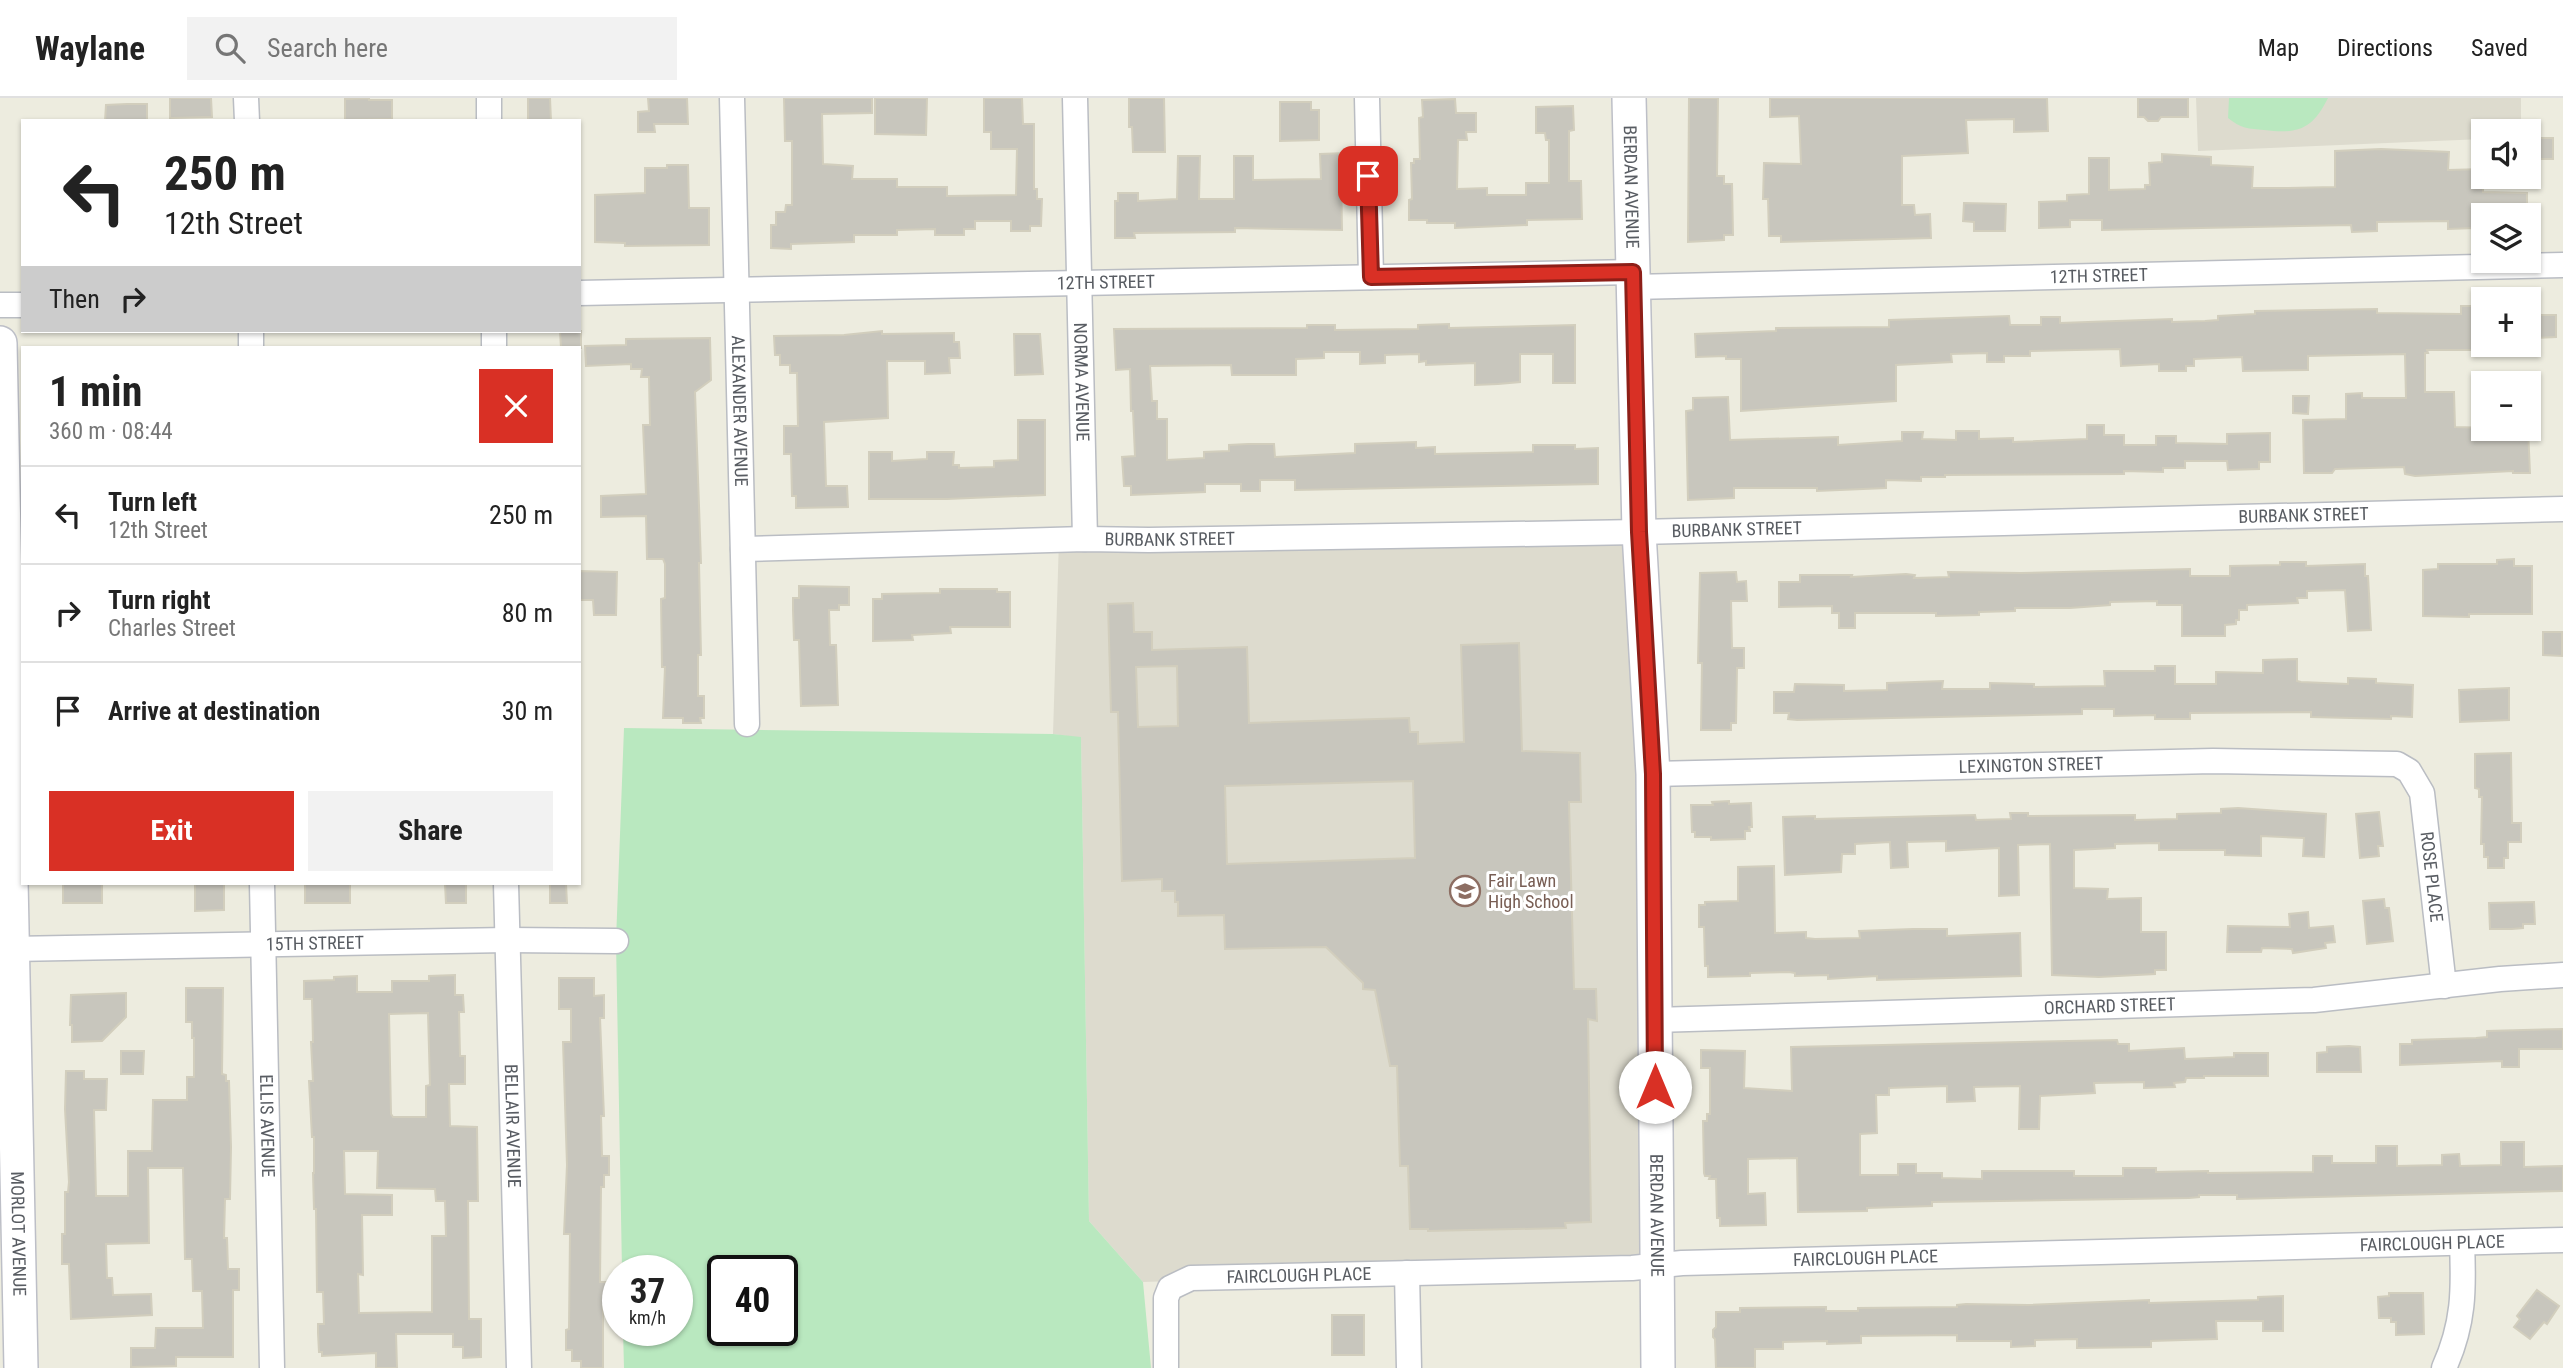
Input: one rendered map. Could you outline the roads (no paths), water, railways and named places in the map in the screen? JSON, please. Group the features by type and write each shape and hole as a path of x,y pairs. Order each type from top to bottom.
{"street":[{"path":"246,98 247,119"},
{"path":"489,98 489,119"},
{"name":"ALEXANDER AVENUE","path":"733,98 747,724"},
{"name":"NORMA AVENUE","path":"1075,98 1085,539"},
{"path":"1367,98 1371,277"},
{"name":"BERDAN AVENUE","path":"1629,98 1639,532 1653,774 1655,1266 1658,1368"},
{"name":"12TH STREET","path":"581,293 1371,277 1633,280 2563,265"},
{"path":"0,305 21,304"},
{"name":"MORLOT AVENUE","path":"0,343 12,949 7,1058 14,1356"},
{"name":"BURBANK STREET","path":"743,549 1085,539 1639,532 2563,509"},
{"name":"LEXINGTON STREET","path":"1653,774 2213,761 2385,763 2397,764 2409,771"},
{"name":"ROSE PLACE","path":"2409,771 2422,793 2444,986"},
{"name":"ELLIS AVENUE","path":"262,885 272,1368"},
{"name":"BELLAIR AVENUE","path":"506,885 519,1368"},
{"name":"15TH STREET","path":"12,949 507,940 616,941"},
{"name":"ORCHARD STREET","path":"1655,1020 2290,1002 2500,979 2563,975"},
{"name":"FAIRCLOUGH PLACE","path":"1166,1368 1164,1308 1170,1288 1191,1278 2563,1240"},
{"path":"2444,1368 2456,1341 2462,1314 2462,1243"},
{"path":"1407,1273 1409,1368"}],"place":[{"name":"Fair Lawn High School","path":"1465,891"}]}
